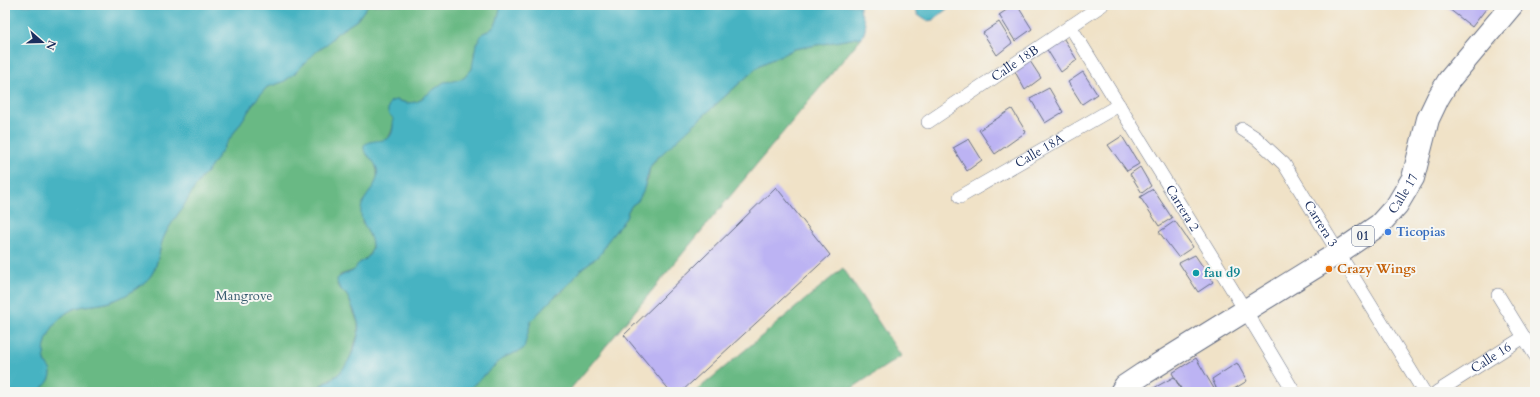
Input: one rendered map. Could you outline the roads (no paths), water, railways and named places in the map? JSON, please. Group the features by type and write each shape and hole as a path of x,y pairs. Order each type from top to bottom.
{"highway":[{"name":"Calle 17","path":"1124,390 1246,310 1338,253 1379,225 1397,205 1413,178 1428,120 1438,98 1449,80 1512,5"}],"street":[{"name":"Calle 18B","path":"928,122 1102,5"},
{"name":"Carrera 2","path":"1070,26 1246,310 1294,392"},
{"name":"Calle 18A","path":"960,198 1119,106"},
{"name":"Carrera 3","path":"1242,129 1256,138 1284,164 1424,392"},
{"path":"1498,295 1535,355"},
{"name":"Calle 16","path":"1438,392 1524,337"}],"water":[{"path":"5,5 368,5 357,20 337,33 293,75 283,82 267,87 258,97 170,226 161,244 154,270 148,279 128,294 119,298 106,303 83,306 69,311 55,324 48,337 44,351 45,361 50,369 51,376 48,382 38,392 5,392"},
{"path":"501,5 860,5 865,28 862,37 794,49 760,65 655,160 650,167 643,192 638,201 632,205 626,218 606,243 601,254 581,269 565,288 554,297 531,321 524,348 504,357 470,388 468,392 312,392 335,377 345,367 353,352 358,336 359,328 356,316 349,299 338,286 337,279 354,270 358,264 367,258 371,251 371,240 362,219 361,207 375,184 377,171 375,164 364,150 364,145 369,142 384,140 391,134 393,128 393,118 388,113 390,102 395,100 407,103 417,102 444,82 464,78 472,69 476,44 483,33 495,25"},
{"path":"914,5 952,5 933,20 927,21 918,15"}],"place":[{"name":"Ticopias","path":"1388,232"},
{"name":"Crazy Wings","path":"1329,269"},
{"name":"fau d9","path":"1196,273"}],"park label":[{"name":"Mangrove","path":"244,296"}]}
